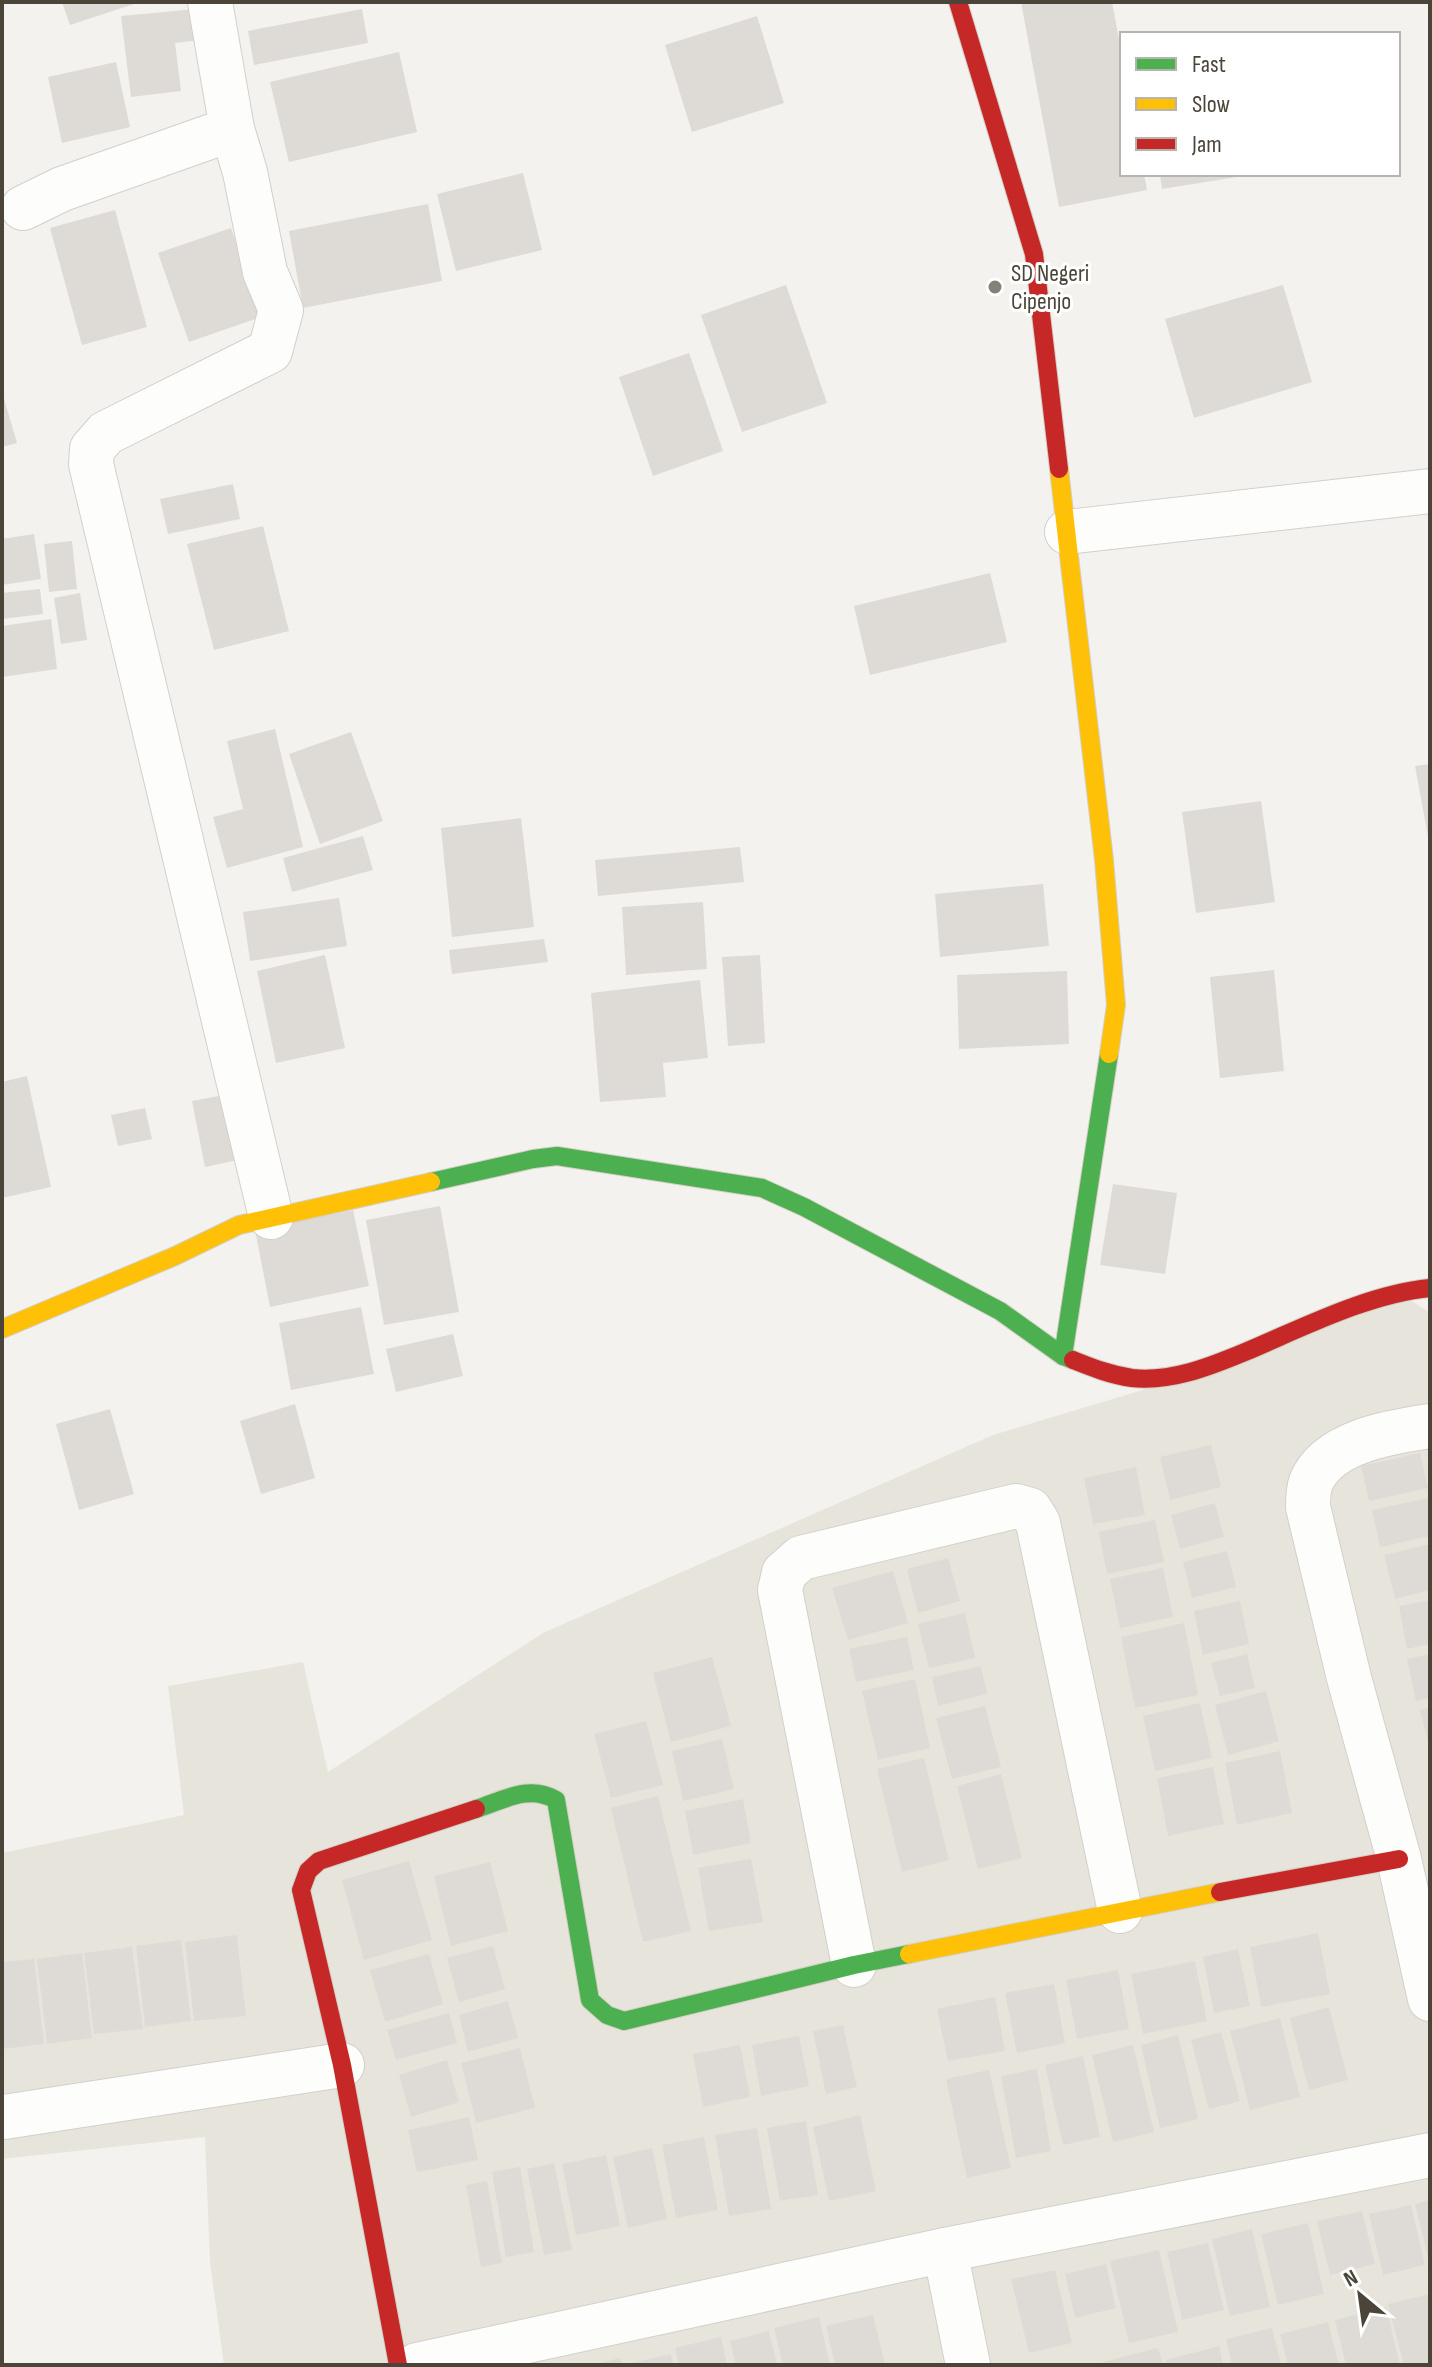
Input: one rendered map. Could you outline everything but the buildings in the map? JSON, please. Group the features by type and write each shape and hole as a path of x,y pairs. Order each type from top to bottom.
{"street":[{"path":"210,2 232,129 245,172 265,272 281,310 270,351 106,433 92,449 91,464 271,1217"},
{"path":"958,2 1034,254 1104,860 1116,1005 1063,1356"},
{"path":"23,208 62,189 232,129"},
{"path":"1067,532 1430,491"},
{"path":"2,1329 175,1256 239,1225 557,1156 762,1188 804,1207 1000,1311 1063,1356 1109,1374 1135,1378 1175,1376 1218,1363 1350,1309 1409,1290 1430,1288"},
{"path":"1430,1426 1382,1433 1339,1451 1319,1468 1309,1485 1308,1507 1349,1678 1399,1859 1430,1999"},
{"path":"854,1965 780,1590 784,1573 801,1558 1016,1506 1030,1510 1038,1523 1120,1911"},
{"path":"398,2365 342,2065 301,1890 308,1871 319,1861 529,1792 544,1793 556,1800 590,2000 607,2015 624,2021 854,1965 1399,1859"},
{"path":"4,2117 342,2065"},
{"path":"417,2365 945,2250 1430,2155"},
{"path":"945,2250 968,2365"}],"shaded area":[{"path":"1392,1288 1430,1313 1430,2365 224,2365 210,2262 205,2137 2,2159 2,1853 184,1815 168,1686 303,1662 328,1772 543,1633 993,1435 1186,1377"}],"traffic: fast":[{"path":"1063,1356 1109,1054"},
{"path":"431,1182 557,1156 762,1188 804,1207 1000,1311 1073,1360"},
{"path":"476,1809 526,1793 546,1795 556,1800 590,2000 607,2015 624,2021 909,1954"}],"traffic: slow":[{"path":"1059,469 1104,860 1116,1005 1109,1054"},
{"path":"2,1329 175,1256 239,1225 431,1182"},
{"path":"909,1954 1220,1892"}],"traffic: jam":[{"path":"958,2 1034,254 1059,469"},
{"path":"1073,1360 1132,1378 1161,1378 1218,1363 1359,1305 1407,1291 1430,1288"},
{"path":"398,2365 342,2065 301,1890 308,1871 319,1861 476,1809"},
{"path":"1220,1892 1399,1859"}],"place":[{"name":"SD Negeri Cipenjo","path":"995,287"}]}
